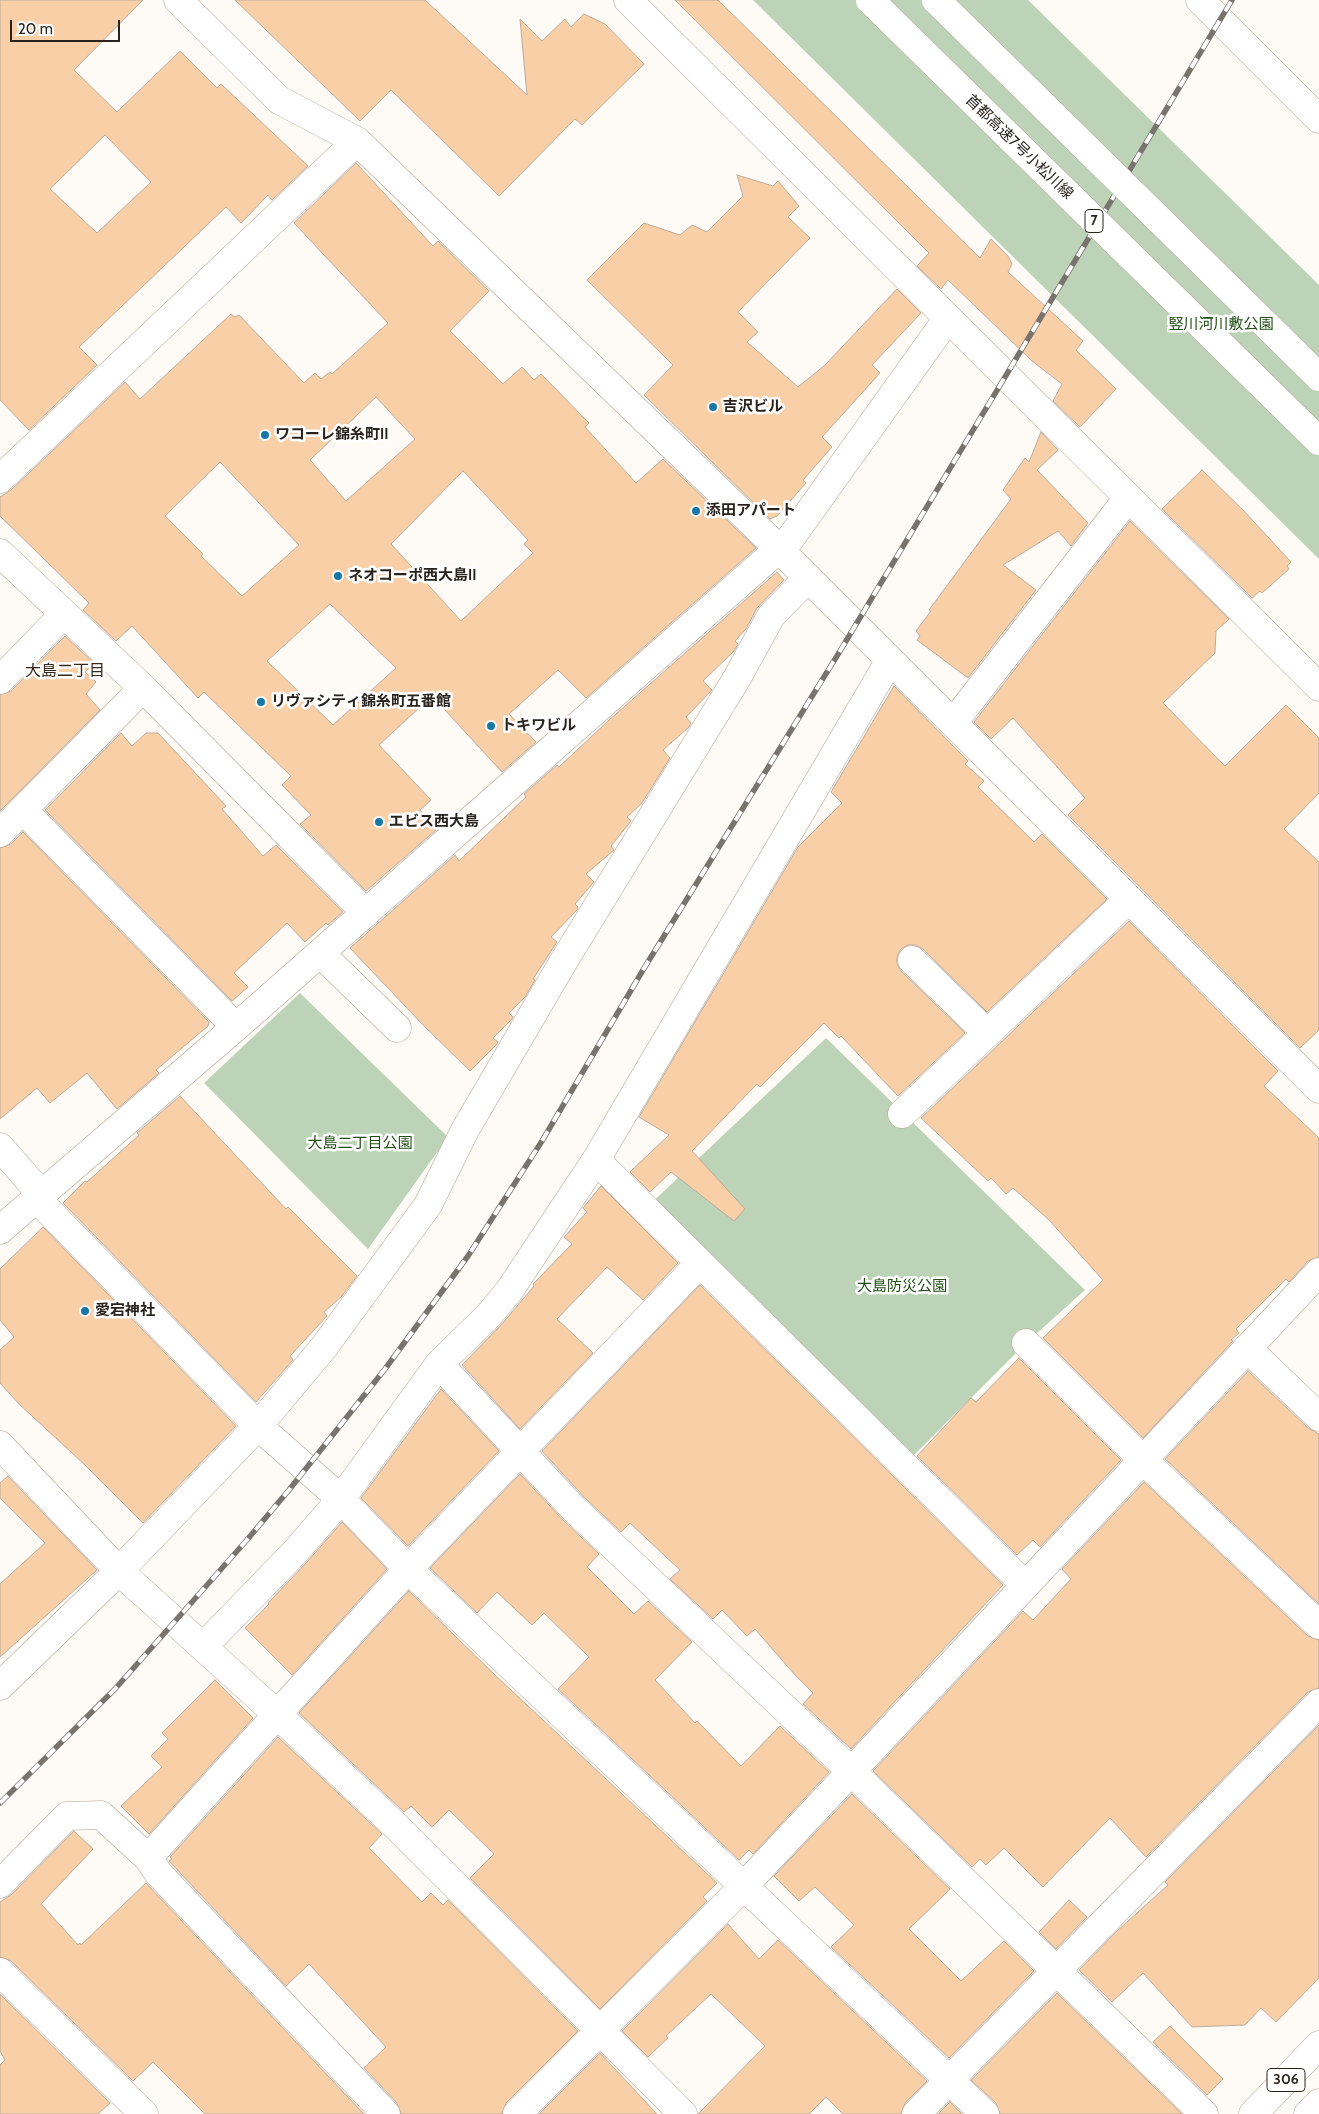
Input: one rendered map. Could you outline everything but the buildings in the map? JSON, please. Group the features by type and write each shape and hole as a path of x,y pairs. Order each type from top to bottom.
{"main road":[{"path":"178,0 279,100 357,141 778,548 1319,1089"},
{"path":"628,0 1319,687"},
{"name":"首都高速7号小松川線","path":"870,0 1319,441"},
{"path":"936,0 1319,377"},
{"path":"1200,0 1319,119"},
{"path":"0,479 357,141"},
{"path":"0,1230 236,1027 790,539 948,318"},
{"path":"953,723 1128,498"},
{"path":"0,552 63,615 143,688 366,913"},
{"path":"0,1686 120,1571 258,1426 324,1347 428,1205 465,1130 542,997 736,678 771,616 808,578"},
{"path":"0,680 63,615"},
{"path":"203,1647 296,1551 341,1499 439,1364 489,1315 509,1291 596,1160 890,660"},
{"path":"0,833 143,688"},
{"path":"23,810 236,1027"},
{"path":"902,1114 1129,898"},
{"path":"320,953 397,1028"},
{"path":"912,960 988,1032"},
{"path":"0,1148 38,1196 258,1426 341,1499 408,1570 985,2114"},
{"path":"596,1160 1025,1585"},
{"path":"148,1858 408,1570 700,1263"},
{"path":"517,2114 743,1887 1319,1272"},
{"path":"1026,1343 1143,1460 1319,1625"},
{"path":"1247,1348 1319,1417"},
{"path":"439,1364 574,1509 851,1771 1204,2114"},
{"path":"0,1445 120,1571 278,1714 396,1826 683,2114"},
{"path":"916,2114 1319,1703"},
{"path":"0,1884 67,1816 101,1815 148,1858 165,1881 386,2114"},
{"path":"0,1972 144,2114"},
{"name":"306","path":"1253,2114 1319,2045"},
{"name":"306","path":"1308,2114 1319,2103"}],"green space":[{"name":"竪川河川敷公園","path":"753,0 1028,0 1319,285 1319,559"},
{"name":"大島二丁目公園","path":"300,993 448,1137 368,1249 204,1083"},
{"name":"大島防災公園","path":"826,1038 1085,1290 1026,1343 904,1465 645,1209"}],"railway":[{"path":"0,1803 115,1689 246,1541 385,1369 468,1256 542,1141 643,970 840,651 1232,0"}],"place":[{"name":"吉沢ビル","path":"713,407"},
{"name":"ワコーレ錦糸町II","path":"265,435"},
{"name":"添田アパート","path":"696,511"},
{"name":"ネオコーポ西大島II","path":"338,576"},
{"name":"リヴァシティ錦糸町五番館","path":"261,702"},
{"name":"トキワビル","path":"491,726"},
{"name":"エビス西大島","path":"379,822"},
{"name":"愛宕神社","path":"85,1311"}],"district":[{"name":"大島二丁目","path":"65,671"}]}
